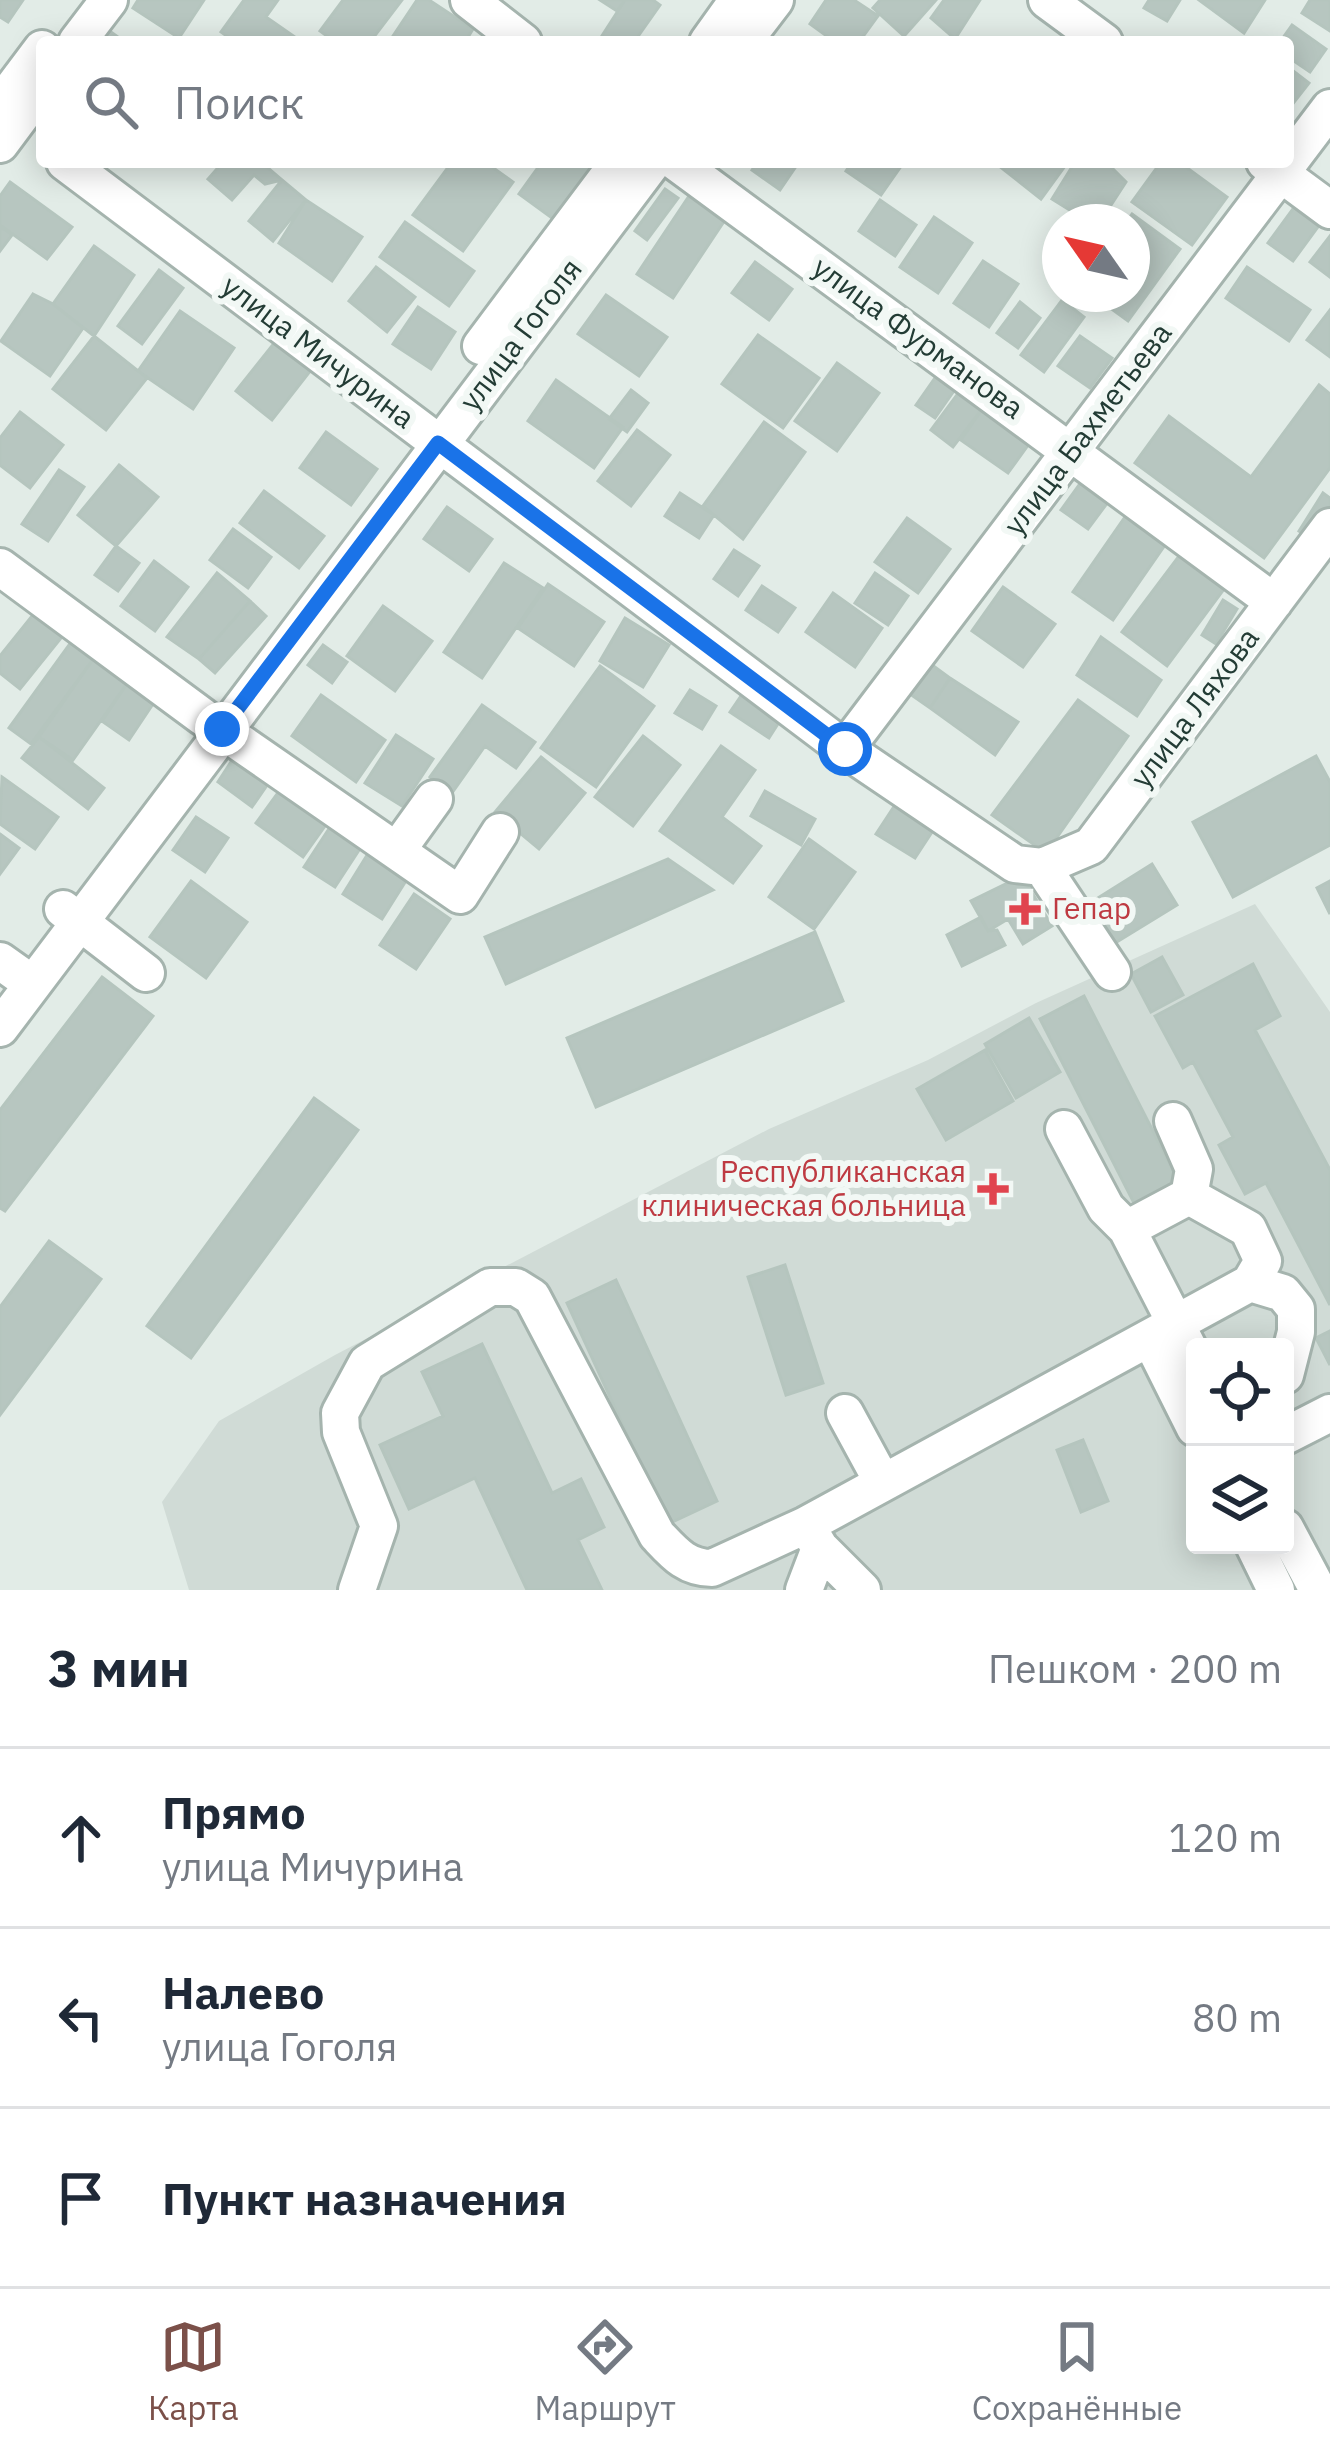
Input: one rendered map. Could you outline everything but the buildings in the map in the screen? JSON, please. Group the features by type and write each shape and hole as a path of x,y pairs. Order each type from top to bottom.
{"street":[{"path":"52,36 78,0"},
{"path":"82,36 109,0"},
{"path":"469,0 516,36"},
{"path":"712,36 739,0"},
{"path":"748,36 775,0"},
{"path":"1047,0 1096,36"},
{"path":"11,127 36,67"},
{"path":"11,127 36,96"},
{"name":"улица Бахметьева","path":"1294,146 1330,108"},
{"name":"улица Мичурина","path":"72,168 845,749 1015,864 1042,867"},
{"name":"улица Гоголя","path":"0,1028 11,976 71,914 429,436 616,168"},
{"name":"улица Гоголя","path":"429,436 648,168"},
{"name":"улица Фурманова","path":"684,168 1274,602"},
{"path":"1273,168 1330,210"},
{"name":"улица Бахметьева","path":"845,749 1072,451 1273,168"},
{"name":"улица Ляхова","path":"1042,867 1091,846 1330,527"},
{"path":"0,567 460,895 500,832"},
{"path":"398,849 434,799"},
{"path":"1042,867 1112,972"},
{"path":"71,914 146,973"},
{"path":"1173,1121 1194,1169 1189,1196"},
{"path":"1064,1129 1106,1208 1127,1229 1186,1402"},
{"path":"1127,1229 1189,1196"},
{"path":"371,1586 380,1526 340,1432 340,1413 367,1363 490,1287 516,1286 532,1297 657,1535 694,1579 712,1568 813,1536 883,1484 1250,1283 1263,1262 1248,1228 1189,1196"},
{"path":"1250,1283 1283,1293 1296,1309 1294,1343"},
{"path":"1162,1332 1186,1353"},
{"path":"845,1413 883,1484"},
{"path":"1294,1431 1330,1413"},
{"path":"804,1590 813,1536"},
{"path":"813,1536 862,1590"},
{"path":"1294,1545 1318,1590"},
{"path":"1258,1554 1276,1590"}],"shaded area":[{"name":"Республиканская клиническая больница","path":"1255,904 1330,1012 1330,1590 189,1590 162,1502 219,1421 335,1355 769,1129 928,1060 1036,1003"}],"place":[{"name":"Гепар","path":"1025,909"},
{"name":"Республиканская клиническая больница","path":"993,1189"}],"route":[{"path":"222,729 438,443 845,749"}]}
